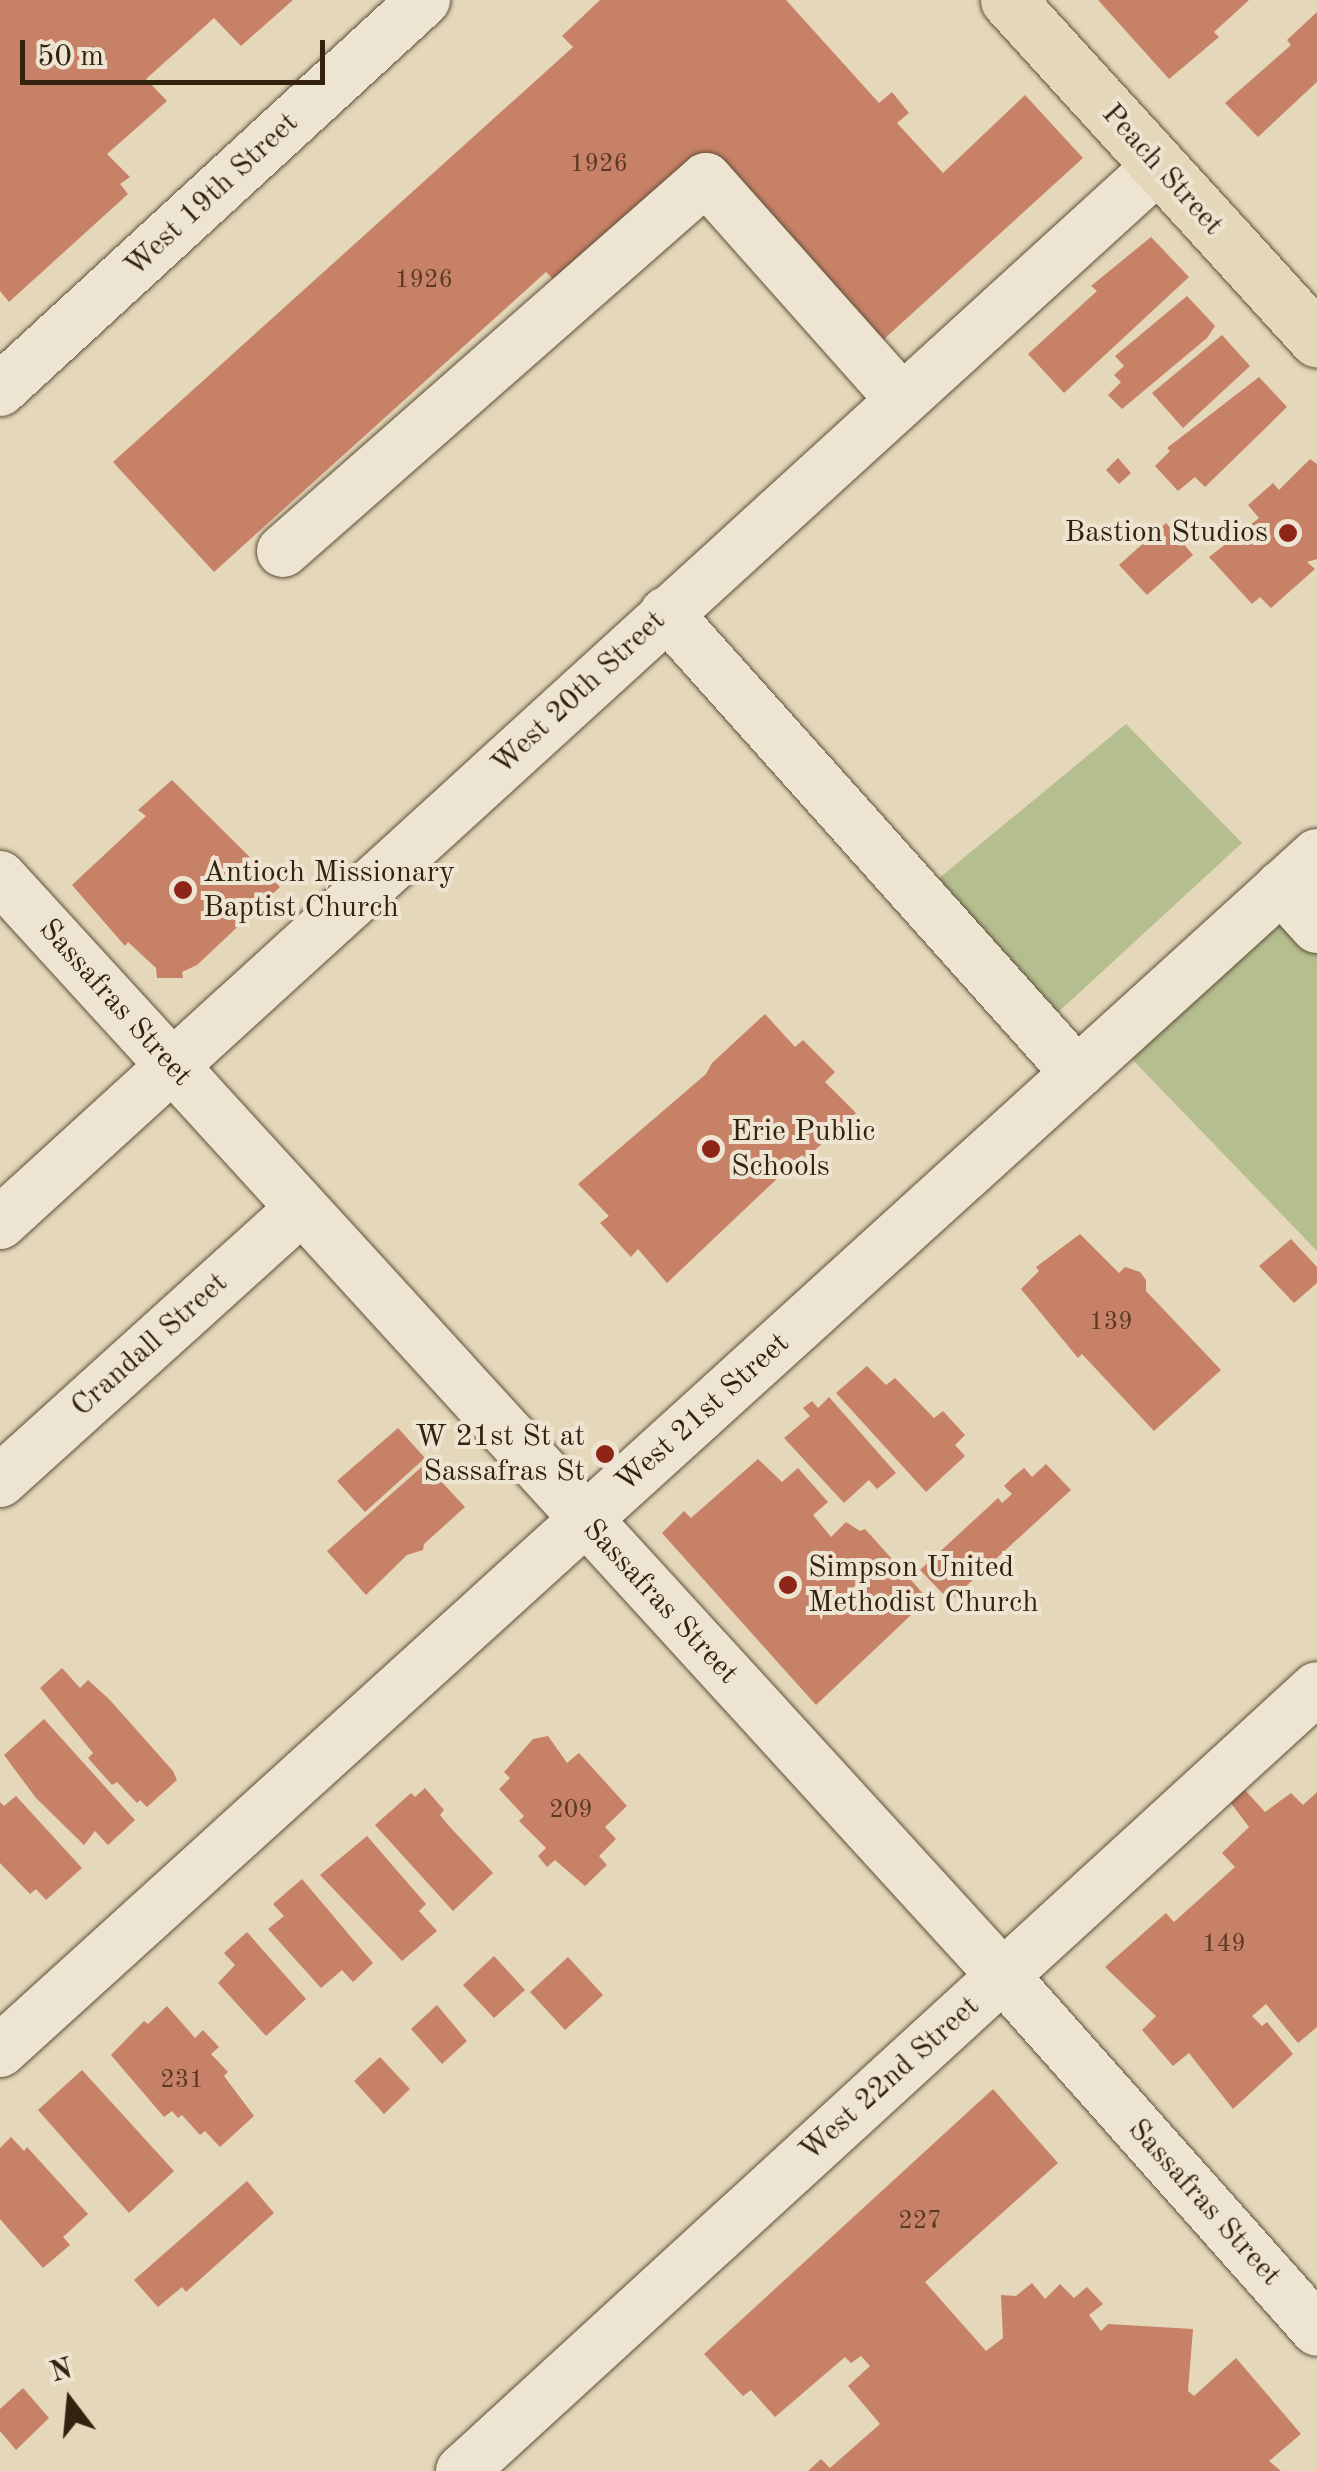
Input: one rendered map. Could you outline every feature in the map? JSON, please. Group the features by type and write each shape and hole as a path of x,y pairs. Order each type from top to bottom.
{"main road":[{"name":"Peach Street","path":"1008,0 1317,340"}],"street":[{"name":"West 19th Street","path":"0,390 424,0"},
{"name":"West 20th Street","path":"0,1223 1159,166"},
{"path":"283,551 706,180 901,399"},
{"path":"666,613 1077,1073"},
{"path":"1299,871 1317,927"},
{"name":"West 21st Street","path":"0,2051 1299,871"},
{"name":"Sassafras Street","path":"0,878 1003,1976 1317,2330"},
{"name":"Crandall Street","path":"0,1481 301,1209"},
{"name":"West 22nd Street","path":"462,2471 1317,1688"}],"green space":[{"path":"1126,724 1242,843 1055,1015 932,884"},
{"path":"1287,912 1317,943 1317,1251 1129,1056"}],"building":[{"path":"0,0 293,0 241,46 214,18 146,79 167,101 107,154 130,177 120,184 128,194 9,302 0,291"},
{"path":"600,0 786,0 879,103 892,92 909,113 897,123 943,173 1025,95 1083,158 872,350 708,162 565,291 546,272 214,572 113,462 573,47 562,36"},
{"path":"1098,0 1249,0 1214,32 1219,37 1169,79"},
{"path":"1317,12 1317,82 1258,137 1225,103 1291,45 1287,40"},
{"path":"1151,237 1189,277 1064,393 1028,354 1097,291 1091,286"},
{"path":"1187,296 1215,326 1207,338 1122,409 1108,395 1121,382 1114,375 1124,366 1115,356"},
{"path":"1222,335 1250,366 1183,428 1152,393"},
{"path":"1259,377 1287,407 1205,487 1195,477 1178,491 1155,466 1170,451 1167,448"},
{"path":"1118,458 1131,473 1119,484 1106,470"},
{"path":"1310,459 1317,464 1317,559 1307,562 1315,569 1271,608 1260,597 1252,604 1209,557 1259,518 1248,505 1273,483 1279,490"},
{"path":"1166,523 1193,555 1147,595 1119,565"},
{"path":"172,780 280,887 197,965 182,972 183,978 157,978 156,968 128,942 125,946 72,885 146,816 138,810"},
{"path":"765,1014 795,1047 803,1040 835,1072 825,1082 856,1113 806,1158 802,1155 667,1283 638,1249 631,1257 600,1223 609,1216 578,1184 706,1074 712,1063"},
{"path":"1080,1234 1119,1273 1125,1267 1140,1272 1146,1280 1146,1291 1221,1370 1154,1431 1082,1354 1078,1358 1021,1289 1039,1271 1036,1267"},
{"path":"1291,1239 1317,1267 1317,1283 1294,1303 1259,1266"},
{"path":"867,1366 886,1385 895,1378 934,1418 943,1411 965,1435 955,1445 965,1456 926,1492 836,1393"},
{"path":"829,1397 896,1473 877,1489 869,1480 844,1503 784,1438 810,1416 803,1408 812,1401 818,1408"},
{"path":"398,1428 425,1458 365,1512 337,1481"},
{"path":"758,1459 782,1482 798,1468 828,1502 813,1515 831,1537 846,1522 860,1531 865,1529 928,1599 816,1705 662,1533 684,1511 691,1518"},
{"path":"425,1464 465,1507 424,1544 423,1550 407,1555 366,1595 327,1551"},
{"path":"1046,1464 1071,1490 950,1601 920,1570 998,1498 1002,1503 1012,1494 1004,1486 1013,1477 1024,1468 1032,1477"},
{"path":"62,1668 80,1688 88,1680 109,1699 173,1771 177,1780 147,1807 140,1800 137,1803 117,1782 112,1785 88,1758 93,1753 40,1688"},
{"path":"44,1719 135,1820 108,1845 95,1831 84,1845 36,1798 4,1755"},
{"path":"548,1736 567,1763 579,1753 627,1806 605,1827 616,1839 599,1856 607,1865 585,1886 555,1860 547,1867 538,1856 546,1848 519,1821 524,1816 499,1789 510,1778 504,1772 533,1739"},
{"path":"425,1788 444,1810 440,1815 493,1873 453,1911 375,1825 411,1793 415,1797"},
{"path":"1244,1789 1265,1812 1291,1793 1303,1805 1317,1792 1317,2027 1298,2043 1266,2004 1252,2016 1262,2026 1267,2022 1293,2054 1233,2109 1189,2053 1173,2066 1142,2030 1156,2016 1105,1967 1166,1913 1174,1922 1235,1867 1222,1853 1249,1827 1230,1802"},
{"path":"16,1796 82,1868 46,1900 36,1889 30,1894 0,1863 0,1802 4,1806"},
{"path":"367,1836 426,1904 419,1911 437,1931 402,1961 320,1875"},
{"path":"302,1879 373,1963 353,1982 342,1970 321,1988 268,1929 284,1916 273,1904"},
{"path":"247,1932 306,1999 266,2036 218,1983 235,1965 224,1953"},
{"path":"494,1956 525,1990 494,2018 463,1985"},
{"path":"568,1957 603,1995 565,2030 530,1992"},
{"path":"437,2005 467,2041 442,2064 411,2029"},
{"path":"167,2006 195,2038 203,2030 219,2047 211,2054 228,2072 224,2076 254,2116 220,2147 205,2131 200,2135 182,2115 178,2118 172,2111 164,2117 111,2055 144,2021 148,2024"},
{"path":"380,2057 410,2089 384,2114 354,2081"},
{"path":"82,2070 174,2171 129,2213 38,2110"},
{"path":"993,2089 1058,2163 925,2282 986,2351 1003,2338 1001,2295 1016,2296 1032,2283 1045,2299 1060,2284 1074,2298 1087,2287 1103,2304 1089,2315 1101,2331 1108,2324 1193,2329 1188,2391 1194,2396 1236,2358 1301,2434 1269,2461 1281,2471 808,2471 821,2459 830,2468 880,2424 848,2386 870,2366 861,2356 851,2363 845,2357 775,2417 751,2390 743,2396 704,2354"},
{"path":"11,2137 24,2151 27,2147 88,2214 63,2237 70,2245 43,2268 0,2219 0,2148"},
{"path":"247,2181 274,2213 186,2292 182,2287 158,2307 134,2280"},
{"path":"23,2388 49,2418 16,2450 0,2431 0,2409"}],"place":[{"name":"Bastion Studios","path":"1288,533"},
{"name":"Antioch Missionary Baptist Church","path":"183,890"},
{"name":"Erie Public Schools","path":"711,1149"},
{"name":"W 21st St at Sassafras St","path":"605,1454"},
{"name":"Simpson United Methodist Church","path":"788,1585"}]}
